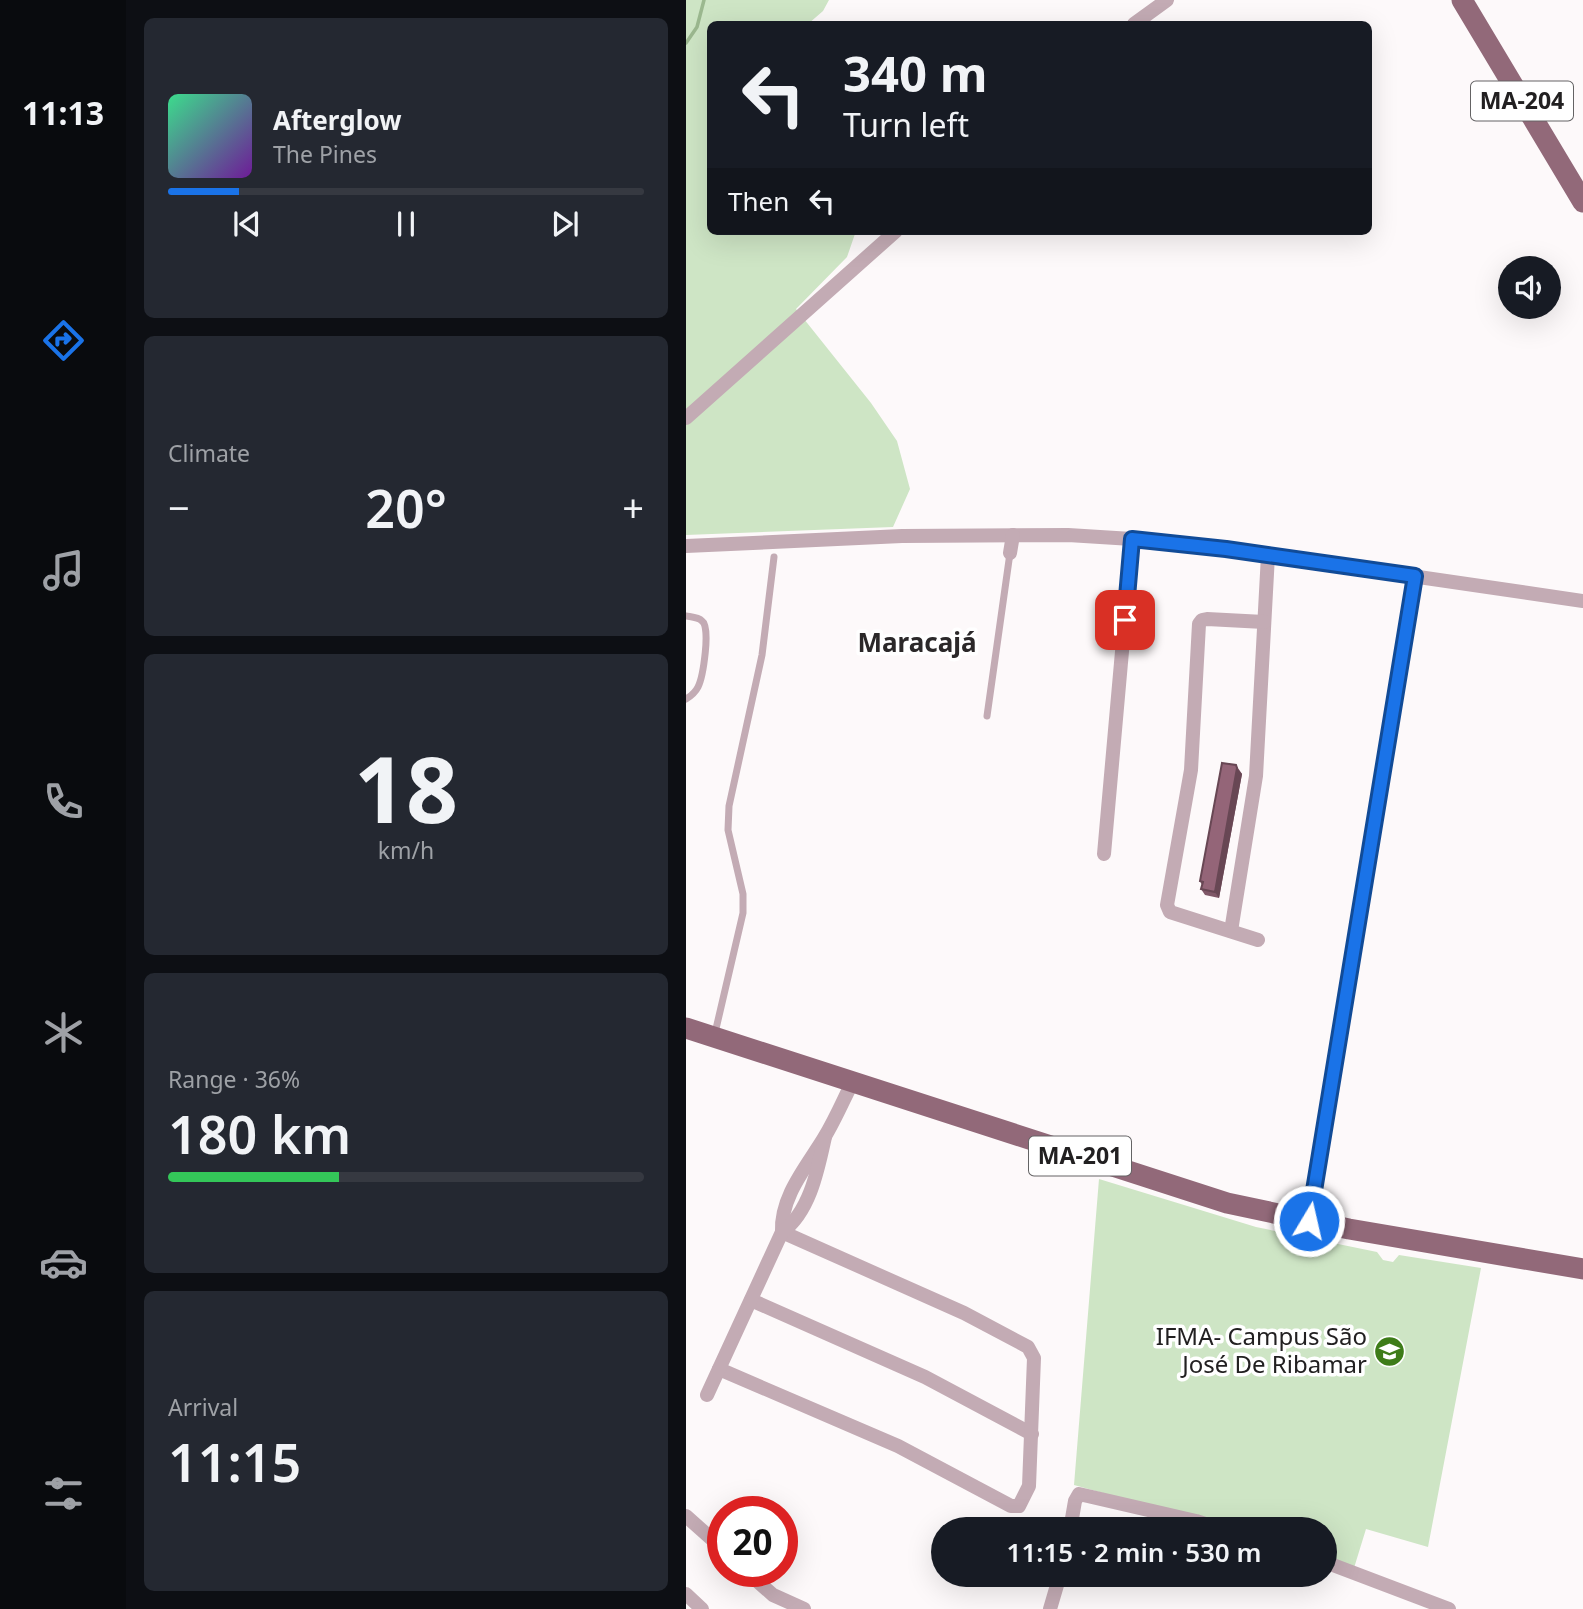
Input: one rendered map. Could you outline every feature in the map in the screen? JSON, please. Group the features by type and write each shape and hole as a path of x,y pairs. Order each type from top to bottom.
{"main road":[{"name":"MA-204","path":"1462,0 1583,202"},
{"name":"MA-201","path":"686,1028 1212,1199 1309,1221 1583,1269"}],"street":[{"path":"1138,21 1167,0"},
{"path":"686,418 891,235"},
{"path":"1010,553 1013,535"},
{"path":"686,545 902,536 1068,535 1132,539 1268,555 1583,601"},
{"path":"1104,854 1132,539"},
{"path":"774,557 776,541"},
{"path":"1231,932 1256,776 1268,555"},
{"path":"1258,940 1170,912 1167,905 1191,770 1199,624 1207,619 1264,622"},
{"path":"707,1395 782,1232 782,1217 802,1170 825,1137 852,1083"},
{"path":"719,1369 898,1446 1010,1506 1019,1506 1022,1503 1029,1486 1032,1434 1034,1358 1028,1346 964,1314 782,1232"},
{"path":"751,1300 925,1377 1032,1434"},
{"path":"1072,1517 1079,1494 1179,1517"},
{"path":"686,1516 707,1535"},
{"path":"1337,1567 1449,1609"},
{"path":"764,1587 773,1595 804,1609"},
{"path":"1050,1609 1056,1587"},
{"path":"686,1594 702,1609"}],"lane":[{"path":"986,716 1010,553"},
{"path":"714,1037 743,913 743,894 728,830 729,806 762,655 774,557"},
{"path":"1309,1221 1415,576"},
{"path":"686,616 704,622 707,632 700,680 694,693 686,699"}],"green space":[{"path":"686,0 829,0 823,11 811,21 707,21 707,235 855,235 847,257 796,309 871,403 897,441 910,489 893,527 686,535"},
{"path":"1099,1179 1256,1227 1377,1252 1383,1260 1393,1262 1399,1255 1481,1268 1428,1547 1366,1529 1354,1568 1337,1562 1337,1517 1190,1517 1074,1485"}],"building":[{"path":"1222,763 1236,765 1237,768 1215,892 1201,889 1203,882 1200,881"}],"waterway":[{"path":"686,43 697,27 704,0"}],"place":[{"name":"IFMA- Campus São José De Ribamar","path":"1390,1351"}],"district":[{"name":"Maracajá","path":"917,643"}],"route":[{"path":"1125,620 1132,539 1226,549 1415,576 1309,1221"}]}
